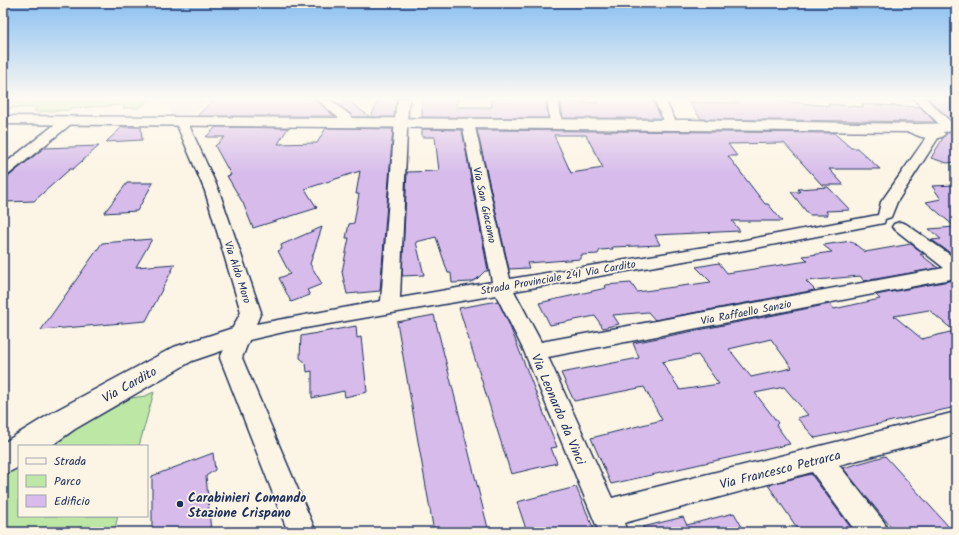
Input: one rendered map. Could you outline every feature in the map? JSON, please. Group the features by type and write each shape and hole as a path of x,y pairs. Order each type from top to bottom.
{"street":[{"path":"3,172 64,123"},
{"path":"182,123 671,124 926,130 953,127"},
{"name":"Via Aldo Moro","path":"182,123 212,191 251,312 239,335 230,358 302,532"},
{"path":"390,307 402,123"},
{"name":"Via San Giacomo","path":"468,123 502,287"},
{"path":"881,217 926,130"},
{"path":"881,217 895,216 902,220 904,224 900,227 956,268"},
{"name":"Strada Provinciale 241 Via Cardito","path":"239,335 288,324 502,287 881,217"},
{"name":"Via Raffaello Sanzio","path":"535,351 956,272"},
{"name":"Via Leonardo da Vinci","path":"502,287 535,351 609,523"},
{"name":"Via Cardito","path":"27,445 65,420 183,354 239,335"},
{"name":"Via Francesco Petrarca","path":"609,523 818,459 956,423"},
{"path":"3,451 18,450"},
{"path":"3,460 18,451"},
{"path":"818,459 874,532"}],"green space":[{"path":"154,392 139,445 47,445 131,398 145,396"},
{"path":"18,463 18,517 118,517 114,532 3,532 3,472"}],"building":[{"path":"122,127 141,127 142,140 106,142"},
{"path":"216,127 288,128 278,144 317,143 326,128 393,129 380,291 347,294 342,272 349,238 346,238 349,224 354,223 359,194 356,194 360,171 305,189 317,208 253,228 243,203 227,176 231,175 215,146 225,137 206,137"},
{"path":"422,129 462,130 488,271 485,271 477,279 471,282 452,283 451,273 448,273 436,237 416,242 424,275 402,276 407,172 439,171 435,137 422,137"},
{"path":"477,130 834,133 851,148 857,148 880,169 829,169 844,185 822,185 784,143 728,144 737,156 728,156 765,204 768,204 782,221 732,221 740,231 655,235 660,245 612,247 613,249 600,250 598,254 581,255 581,259 527,263 529,268 509,269","holes":["554,135 586,135 603,168 571,173"]},
{"path":"956,132 956,162 947,163 931,158 946,133"},
{"path":"99,146 34,201 3,202 3,177 9,176 44,148"},
{"path":"127,183 153,183 137,211 104,213"},
{"path":"956,185 956,252 949,252 932,240 941,239 929,229 955,227 926,202 941,199 932,186"},
{"path":"828,187 850,210 826,211 828,215 809,215 791,192 800,192 798,189"},
{"path":"322,227 310,264 322,284 307,290 310,295 291,302 279,278 290,274 278,251 282,249 281,245"},
{"path":"152,239 136,267 175,264 146,321 41,330 102,243"},
{"path":"851,241 865,252 911,244 924,254 920,254 938,268 864,281 860,276 806,281 815,290 655,320 648,312 613,315 619,324 603,328 595,316 550,325 539,303 606,288 605,285 631,283 637,292 711,282 696,267 719,263 727,273 808,261 803,256 832,252 823,245"},
{"path":"954,280 956,282 956,407 815,438 797,418 808,415 784,387 755,393 778,423 776,425 790,444 611,484 591,438 662,420 644,387 574,401 561,373 639,358 633,343 830,304 834,309 880,299 876,295","holes":["929,310 954,331 922,339 894,316","771,339 792,368 751,377 729,349","698,355 719,384 680,390 662,362"]},
{"path":"498,301 509,324 557,447 551,448 557,463 511,474 459,308"},
{"path":"434,315 489,532 434,532 397,322"},
{"path":"356,326 357,338 361,337 367,392 345,397 344,391 312,398 312,371 307,372 306,363 300,358 301,336"},
{"name":"Carabinieri Comando Stazione Crispano","path":"213,453 215,470 206,476 211,532 152,532 152,476"},
{"path":"885,456 949,527 933,532 895,532 843,468"},
{"path":"811,474 854,532 800,532 768,485"},
{"path":"576,487 595,532 527,532 517,502"},
{"path":"734,513 745,532 644,532 643,527 683,517 687,525"}],"place":[{"name":"Carabinieri Comando Stazione Crispano","path":"180,504"}]}
